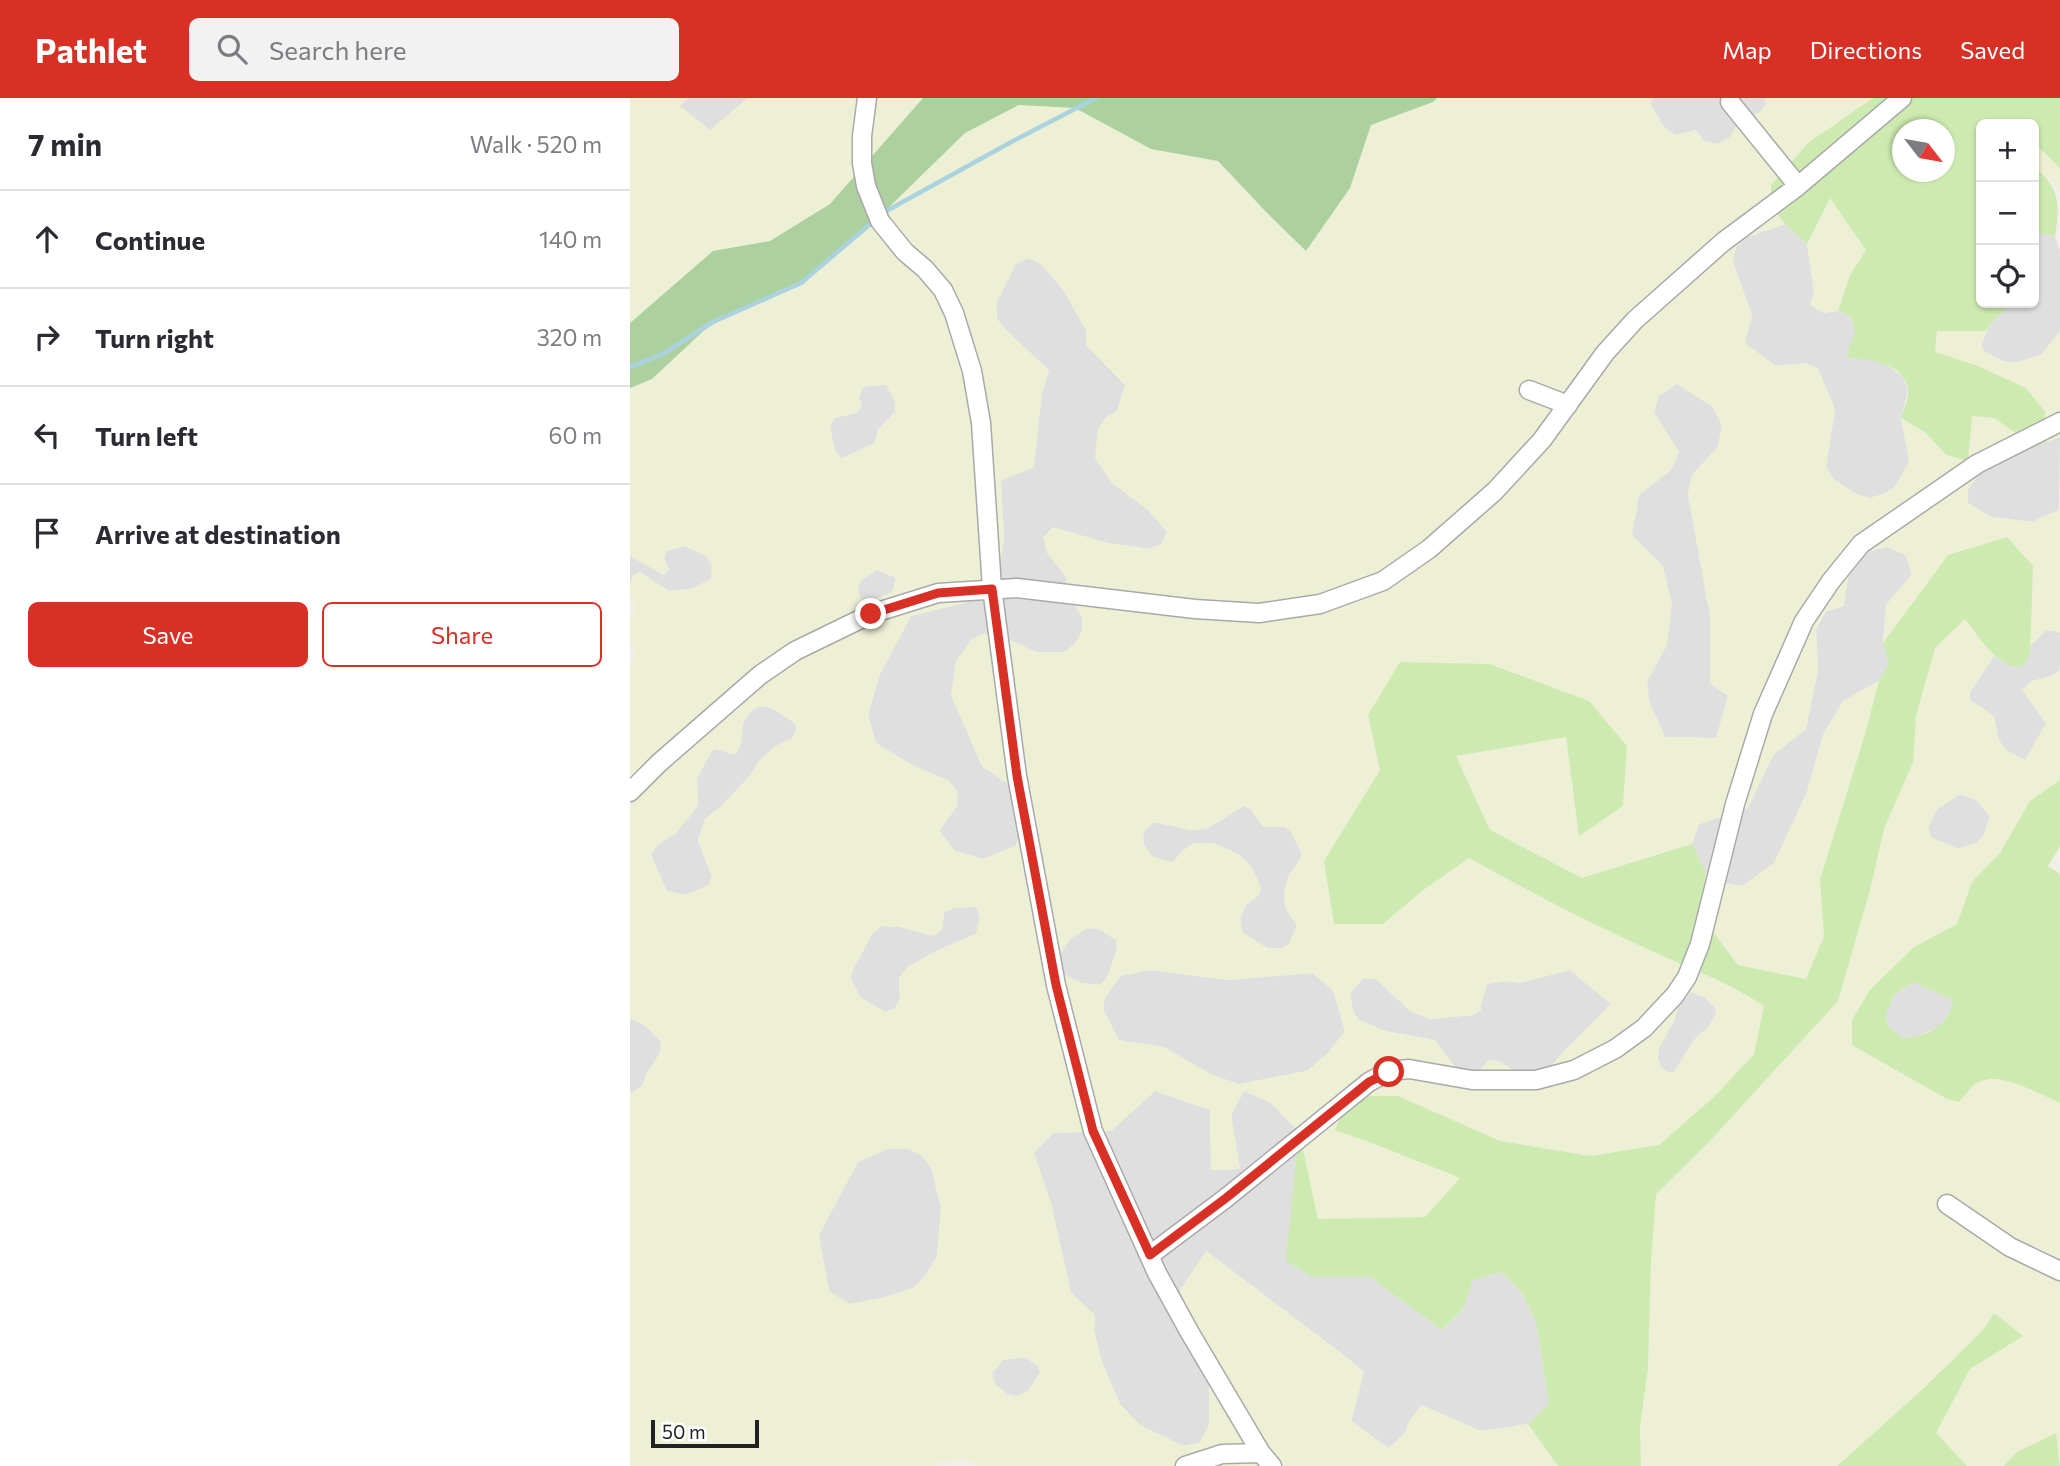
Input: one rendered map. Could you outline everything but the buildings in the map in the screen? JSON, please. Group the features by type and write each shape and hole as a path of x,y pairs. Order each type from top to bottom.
{"street":[{"path":"867,98 862,136 862,163 866,186 880,220 905,252 925,269 943,290 954,313 972,371 981,423 992,589 1017,776 1056,985 1093,1131 1157,1273 1267,1460"},
{"path":"630,792 659,763 760,675 794,651 871,614 938,593 1017,588 1195,609 1259,613 1320,604 1383,581 1429,549 1495,491 1542,440 1605,352 1634,320 1723,242 1798,186 1902,98"},
{"path":"1730,102 1798,186"},
{"path":"1529,390 1568,405"},
{"path":"1150,1255 1226,1198 1369,1082 1389,1072 1409,1069 1472,1080 1536,1080 1574,1070 1615,1049 1644,1028 1675,995 1687,977 1700,943 1735,804 1763,714 1804,621 1831,581 1861,544 1977,464 2060,422"},
{"path":"1947,1204 2010,1247 2060,1270"},
{"path":"1185,1466 1222,1454 1267,1460"}],"shaded area":[{"path":"688,98 748,98 710,130 679,106"},
{"path":"1653,98 1765,98 1765,105 1761,111 1737,125 1730,137 1718,144 1704,141 1695,130 1676,135 1664,127 1650,103"},
{"path":"1785,224 1807,244 1814,291 1823,313 1838,311 1851,317 1855,332 1876,360 1902,376 1908,390 1901,418 1910,462 1895,487 1883,494 1870,498 1856,494 1833,479 1826,467 1835,409 1818,369 1805,363 1776,366 1744,343 1752,315 1732,261 1736,247 1747,237"},
{"path":"2039,233 2055,237 2060,250 2060,331 2042,354 2016,363 2003,361 1985,352 1981,346 1990,324 2008,308 2039,308"},
{"path":"1029,258 1042,265 1064,291 1086,330 1086,345 1125,385 1117,411 1105,418 1112,483 1148,510 1167,532 1161,544 1149,549 1108,543 1047,553 1066,577 1067,593 1082,617 1082,631 1075,644 1064,652 1036,652 999,635 951,695 982,766 1020,792 1027,821 1015,846 983,859 955,851 939,831 957,806 949,781 910,764 876,743 868,715 880,674 911,616 964,603 1004,539 1001,481 1042,393 1049,371 997,319 996,304 1016,264"},
{"path":"886,384 895,402 895,412 878,429 875,443 842,458 835,452 830,427 835,418 859,398 862,388"},
{"path":"1677,384 1713,407 1722,425 1718,447 1692,475 1688,494 1710,616 1710,683 1728,696 1717,738 1665,737 1649,701 1647,681 1667,645 1632,535 1639,495 1671,470 1679,452 1654,412 1659,396"},
{"path":"2060,437 2059,510 2032,522 1991,517 1968,503 1968,490 1985,466"},
{"path":"685,546 706,556 712,565 711,579 691,589 669,591 640,572 633,576 630,584 630,556 664,575 664,557 667,550"},
{"path":"1887,547 1906,555 1912,575 1886,605 1883,643 1889,663 1879,681 1843,701 1823,735 1807,792 1774,863 1742,886 1722,883 1706,873 1692,844 1699,824 1747,809 1774,754 1806,729 1818,670 1816,630 1850,565 1867,552"},
{"path":"877,570 896,578 892,592 870,602 861,599 858,589 861,580"},
{"path":"2045,631 2060,633 2060,670 2052,676 2032,681 2035,708 2047,723 2026,761 2009,752 2001,744 1994,716 1970,700 1970,692 1994,656 2014,667 2030,654 2030,646"},
{"path":"760,706 771,708 796,725 792,738 774,747 759,761 748,778 705,819 698,840 712,877 709,885 686,895 667,891 651,855 657,845 675,834 698,805 697,778 712,751 716,749 732,754 741,743 743,723 751,711"},
{"path":"1960,794 1977,800 1990,816 1984,835 1977,842 1958,849 1931,838 1928,828 1937,809"},
{"path":"1244,806 1251,809 1263,827 1285,827 1291,832 1301,852 1301,858 1288,877 1285,907 1297,926 1289,944 1282,948 1267,948 1242,932 1240,918 1247,904 1259,895 1182,851 1173,863 1153,857 1144,845 1143,832 1154,822 1191,830 1206,829"},
{"path":"976,907 980,917 976,934 938,950 899,978 900,1000 894,1009 885,1012 860,997 851,979 853,969 873,933 882,926 900,927 934,936 942,928 944,912 954,908"},
{"path":"1087,928 1099,929 1116,940 1117,949 1107,978 1100,985 1081,983 1064,975 1059,967 1059,957 1070,939"},
{"path":"1150,970 1227,980 1312,973 1333,990 1345,1031 1329,1052 1307,1071 1239,1084 1212,1075 1164,1047 1119,1040 1103,1009 1105,997 1121,976"},
{"path":"1570,970 1611,1004 1550,1068 1532,1075 1476,1075 1458,1071 1435,1040 1385,1031 1359,1020 1353,1011 1350,992 1363,979 1376,979 1411,1012 1430,1019 1473,1015 1481,1010 1487,984 1508,981 1519,983"},
{"path":"1913,982 1953,1000 1951,1011 1940,1026 1913,1038 1902,1038 1888,1026 1886,1015 1894,995"},
{"path":"1691,992 1704,997 1716,1009 1715,1016 1694,1040 1674,1072 1669,1073 1661,1068 1659,1048 1675,1019 1678,1007"},
{"path":"630,1018 646,1026 661,1042 660,1053 642,1086 633,1092 630,1092"},
{"path":"1155,1091 1210,1110 1211,1170 1240,1169 1231,1115 1244,1091 1270,1102 1299,1131 1312,1277 1370,1277 1442,1330 1463,1309 1473,1280 1502,1272 1522,1293 1536,1322 1549,1404 1528,1424 1481,1431 1421,1405 1405,1433 1389,1448 1351,1421 1364,1372 1206,1251 1194,1328 1209,1375 1209,1425 1199,1443 1183,1446 1140,1425 1120,1404 1102,1362 1094,1330 1095,1315 1071,1293 1051,1203 1033,1153 1053,1133 1111,1131"},
{"path":"887,1149 909,1149 922,1156 931,1168 941,1208 937,1256 925,1276 913,1288 882,1298 849,1304 829,1291 818,1235 858,1162"},
{"path":"1025,1357 1038,1366 1040,1372 1029,1390 1018,1396 1007,1394 995,1384 992,1373 1003,1360"}],"green space":[{"path":"630,98 688,98 680,106 710,130 748,98 923,98 830,204 770,241 713,251 630,323"},
{"path":"923,98 1437,98 1433,102 1371,125 1350,188 1306,251 1218,161 1151,149 1075,108 1019,105 965,133 882,214 801,283 713,322 652,379 630,388 630,323 713,251 770,241 830,204"},
{"path":"1437,98 1653,98 1650,104 1664,127 1676,135 1696,130 1704,141 1718,144 1730,137 1737,125 1761,111 1765,98 1873,98 1808,143 1771,206 1785,224 1747,237 1736,247 1733,261 1752,315 1745,343 1776,366 1805,363 1818,369 1835,409 1826,467 1833,479 1856,494 1870,498 1895,487 1909,462 1901,418 1926,433 1946,455 1968,460 1972,416 1994,418 2024,439 2032,448 1985,466 1968,489 1968,503 1991,517 2032,522 2060,509 2060,633 2045,631 2030,646 2033,567 1948,555 1883,643 1886,605 1912,574 1906,555 1887,547 1867,552 1850,565 1844,606 1824,612 1816,630 1818,670 1806,729 1774,754 1747,809 1699,824 1692,844 1582,878 1490,830 1456,756 1566,737 1579,835 1623,806 1627,746 1590,702 1490,664 1400,663 1368,715 1380,770 1324,861 1383,923 1469,858 1525,889 1720,980 1764,1006 1754,1054 1714,1097 1659,1145 1590,1156 1500,1141 1398,1096 1335,1130 1461,1179 1425,1217 1318,1219 1298,1131 1270,1102 1244,1091 1231,1115 1240,1169 1211,1170 1210,1110 1155,1091 1111,1131 1053,1133 1034,1153 1051,1203 1071,1293 1095,1315 1094,1330 1102,1362 1120,1404 1140,1425 1183,1446 1199,1443 1209,1425 1209,1375 1180,1290 1206,1251 1364,1372 1351,1421 1389,1448 1405,1433 1421,1405 1481,1431 1528,1424 1558,1466 978,1466 968,1459 939,1462 936,1466 630,1466 630,1092 642,1086 660,1053 661,1042 646,1026 630,1018 630,664 635,657 635,649 630,643 630,616 636,610 630,594 630,584 633,576 640,572 669,591 691,589 711,579 712,565 706,556 685,546 667,551 664,557 669,570 664,575 630,556 630,388 652,379 713,322 801,283 882,214 965,133 1019,105 1075,108 1151,149 1218,161 1306,251 1350,188 1371,125 1433,102","holes":["1029,258 1042,265 1064,291 1086,330 1086,345 1125,385 1117,411 1105,418 1098,429 1095,458 1112,483 1148,510 1167,532 1161,544 1148,549 1108,543 1053,527 1043,537 1047,553 1066,577 1067,593 1082,617 1082,631 1075,644 1064,652 1036,652 999,635 985,633 972,639 956,661 951,695 982,766 1020,792 1027,821 1015,846 983,859 955,851 939,831 957,806 958,792 949,781 910,764 876,743 868,715 880,674 911,616 964,603 997,586 1004,539 1001,481 1034,467 1042,393 1049,370 997,319 996,304 1016,264","1677,384 1713,407 1722,425 1718,447 1692,475 1688,494 1710,616 1710,683 1728,696 1716,738 1665,737 1649,701 1647,681 1667,645 1672,604 1663,566 1632,535 1639,495 1671,470 1679,452 1654,412 1659,396","886,385 895,402 895,412 878,429 875,443 842,458 835,451 830,427 835,418 857,413 862,405 859,398 862,388","877,570 896,578 892,592 870,602 861,599 858,589 861,580","760,706 771,708 792,721 796,724 796,730 792,738 774,747 759,761 748,778 705,819 698,840 712,877 708,885 686,895 667,891 651,855 657,845 675,834 698,805 697,778 712,751 716,749 737,753 743,723 751,711","1244,806 1251,809 1263,827 1285,827 1291,832 1301,852 1301,858 1288,877 1284,892 1285,907 1297,926 1289,944 1282,948 1267,948 1242,932 1240,918 1247,904 1259,895 1261,888 1253,869 1239,854 1213,843 1194,843 1182,851 1173,862 1153,857 1144,845 1143,832 1154,822 1191,830 1206,829","976,907 980,917 976,934 907,967 899,978 900,1000 894,1009 885,1012 860,997 851,979 853,969 873,933 882,926 900,927 934,936 942,929 944,912 954,908","1087,928 1099,929 1116,940 1117,949 1107,978 1100,985 1081,983 1064,975 1059,967 1059,957 1070,939","1150,970 1227,980 1312,973 1333,990 1345,1031 1329,1052 1307,1071 1239,1084 1212,1075 1164,1047 1119,1040 1103,1009 1105,997 1121,976","1570,970 1611,1004 1550,1068 1523,1075 1498,1061 1488,1060 1476,1075 1458,1071 1435,1040 1385,1031 1359,1020 1353,1011 1350,992 1363,979 1376,979 1411,1012 1430,1019 1473,1015 1481,1010 1487,984 1508,981 1519,983","1691,992 1704,997 1716,1009 1709,1026 1694,1040 1674,1072 1669,1073 1661,1067 1659,1048 1675,1019 1678,1007","887,1149 909,1149 922,1156 932,1168 941,1208 937,1256 925,1276 913,1288 882,1298 849,1304 829,1291 819,1235 858,1162","1025,1357 1038,1366 1040,1372 1029,1390 1018,1396 1007,1394 995,1384 992,1373 1003,1360"]},
{"path":"1873,98 2060,98 2060,168 2039,148 2039,119 1976,119 1976,308 2008,308 1986,331 1937,331 1935,352 1978,366 2026,388 2045,412 2047,442 2032,448 2024,439 1994,418 1972,416 1968,461 1946,455 1926,433 1901,418 1908,390 1900,373 1883,364 1846,357 1855,332 1851,317 1838,311 1850,275 1866,250 1830,198 1807,244 1785,224 1771,206 1771,185 1808,143"},
{"path":"2039,148 2060,168 2060,199 2057,187 2039,171"},
{"path":"2039,170 2053,189 2057,205 2055,237 2040,233"},
{"path":"1830,197 1866,250 1850,275 1838,311 1823,313 1810,305 1814,291 1807,244"},
{"path":"1937,331 1986,331 1981,346 1985,352 2003,361 2016,363 2042,354 2060,331 2060,437 2047,442 2044,412 2026,388 1978,366 1935,352"},
{"path":"2007,537 2033,566 2030,654 2022,667 2005,663 1989,650 1965,619 1935,648 1916,716 1913,762 1884,829 1870,890 1838,1001 1708,1143 1656,1194 1648,1368 1640,1427 1641,1466 1558,1466 1528,1424 1549,1404 1536,1322 1522,1293 1502,1272 1473,1280 1463,1309 1442,1330 1370,1277 1312,1277 1286,1261 1299,1131 1318,1219 1425,1217 1460,1178 1335,1130 1351,1096 1398,1096 1500,1141 1590,1156 1659,1145 1714,1097 1754,1054 1764,1006 1714,979 1568,911 1469,858 1422,891 1383,924 1334,924 1324,861 1380,770 1368,715 1400,662 1490,664 1589,701 1627,746 1623,806 1579,836 1566,737 1456,756 1490,830 1582,878 1692,844 1706,873 1699,913 1738,965 1806,979 1824,936 1820,880 1879,681 1889,663 1883,643 1948,555"},
{"path":"1965,619 1994,656 1970,692 1970,700 1994,716 2001,743 2009,752 2025,760 2046,723 2022,690 2032,681 2052,676 2060,670 2060,780 2030,801 2000,853 1972,882 1958,924 1914,947 1852,1045 1947,1099 1959,1102 1975,1083 1994,1078 2018,1084 2060,1103 2060,1466 2056,1433 2017,1452 2004,1466 1967,1466 1936,1434 1970,1369 2022,1336 1994,1313 1984,1329 1924,1388 1837,1466 1641,1466 1640,1427 1648,1368 1656,1194 1708,1143 1838,1001 1870,890 1884,829 1912,762 1916,716 1935,648","holes":["1960,794 1976,800 1990,816 1984,835 1977,842 1958,849 1931,837 1928,828 1937,809"]},
{"path":"1879,681 1820,880 1824,936 1806,979 1739,965 1698,912 1706,873 1722,883 1742,886 1774,863 1807,792 1823,735 1843,701"},
{"path":"2060,780 2060,846 2048,866 2060,874 2060,1103 2017,1084 1994,1079 1983,1080 1974,1085 1959,1102 1947,1099 1852,1045 1852,1020 1870,990 1914,947 1957,924 1972,882 2000,853 2030,801","holes":["1913,982 1953,1000 1942,1023 1927,1033 1902,1038 1888,1026 1886,1015 1894,995"]},
{"path":"1994,1313 2023,1336 1970,1369 1936,1433 1967,1466 1837,1466 1924,1388 1984,1329"},
{"path":"2056,1433 2060,1466 2004,1466 2017,1452"}],"waterway":[{"path":"881,214 1096,98"},
{"path":"630,367 663,354 713,322 801,283 875,220"}],"route":[{"path":"871,614 938,593 992,589 1017,776 1056,985 1093,1131 1150,1255 1226,1198 1369,1082 1389,1072"}]}
